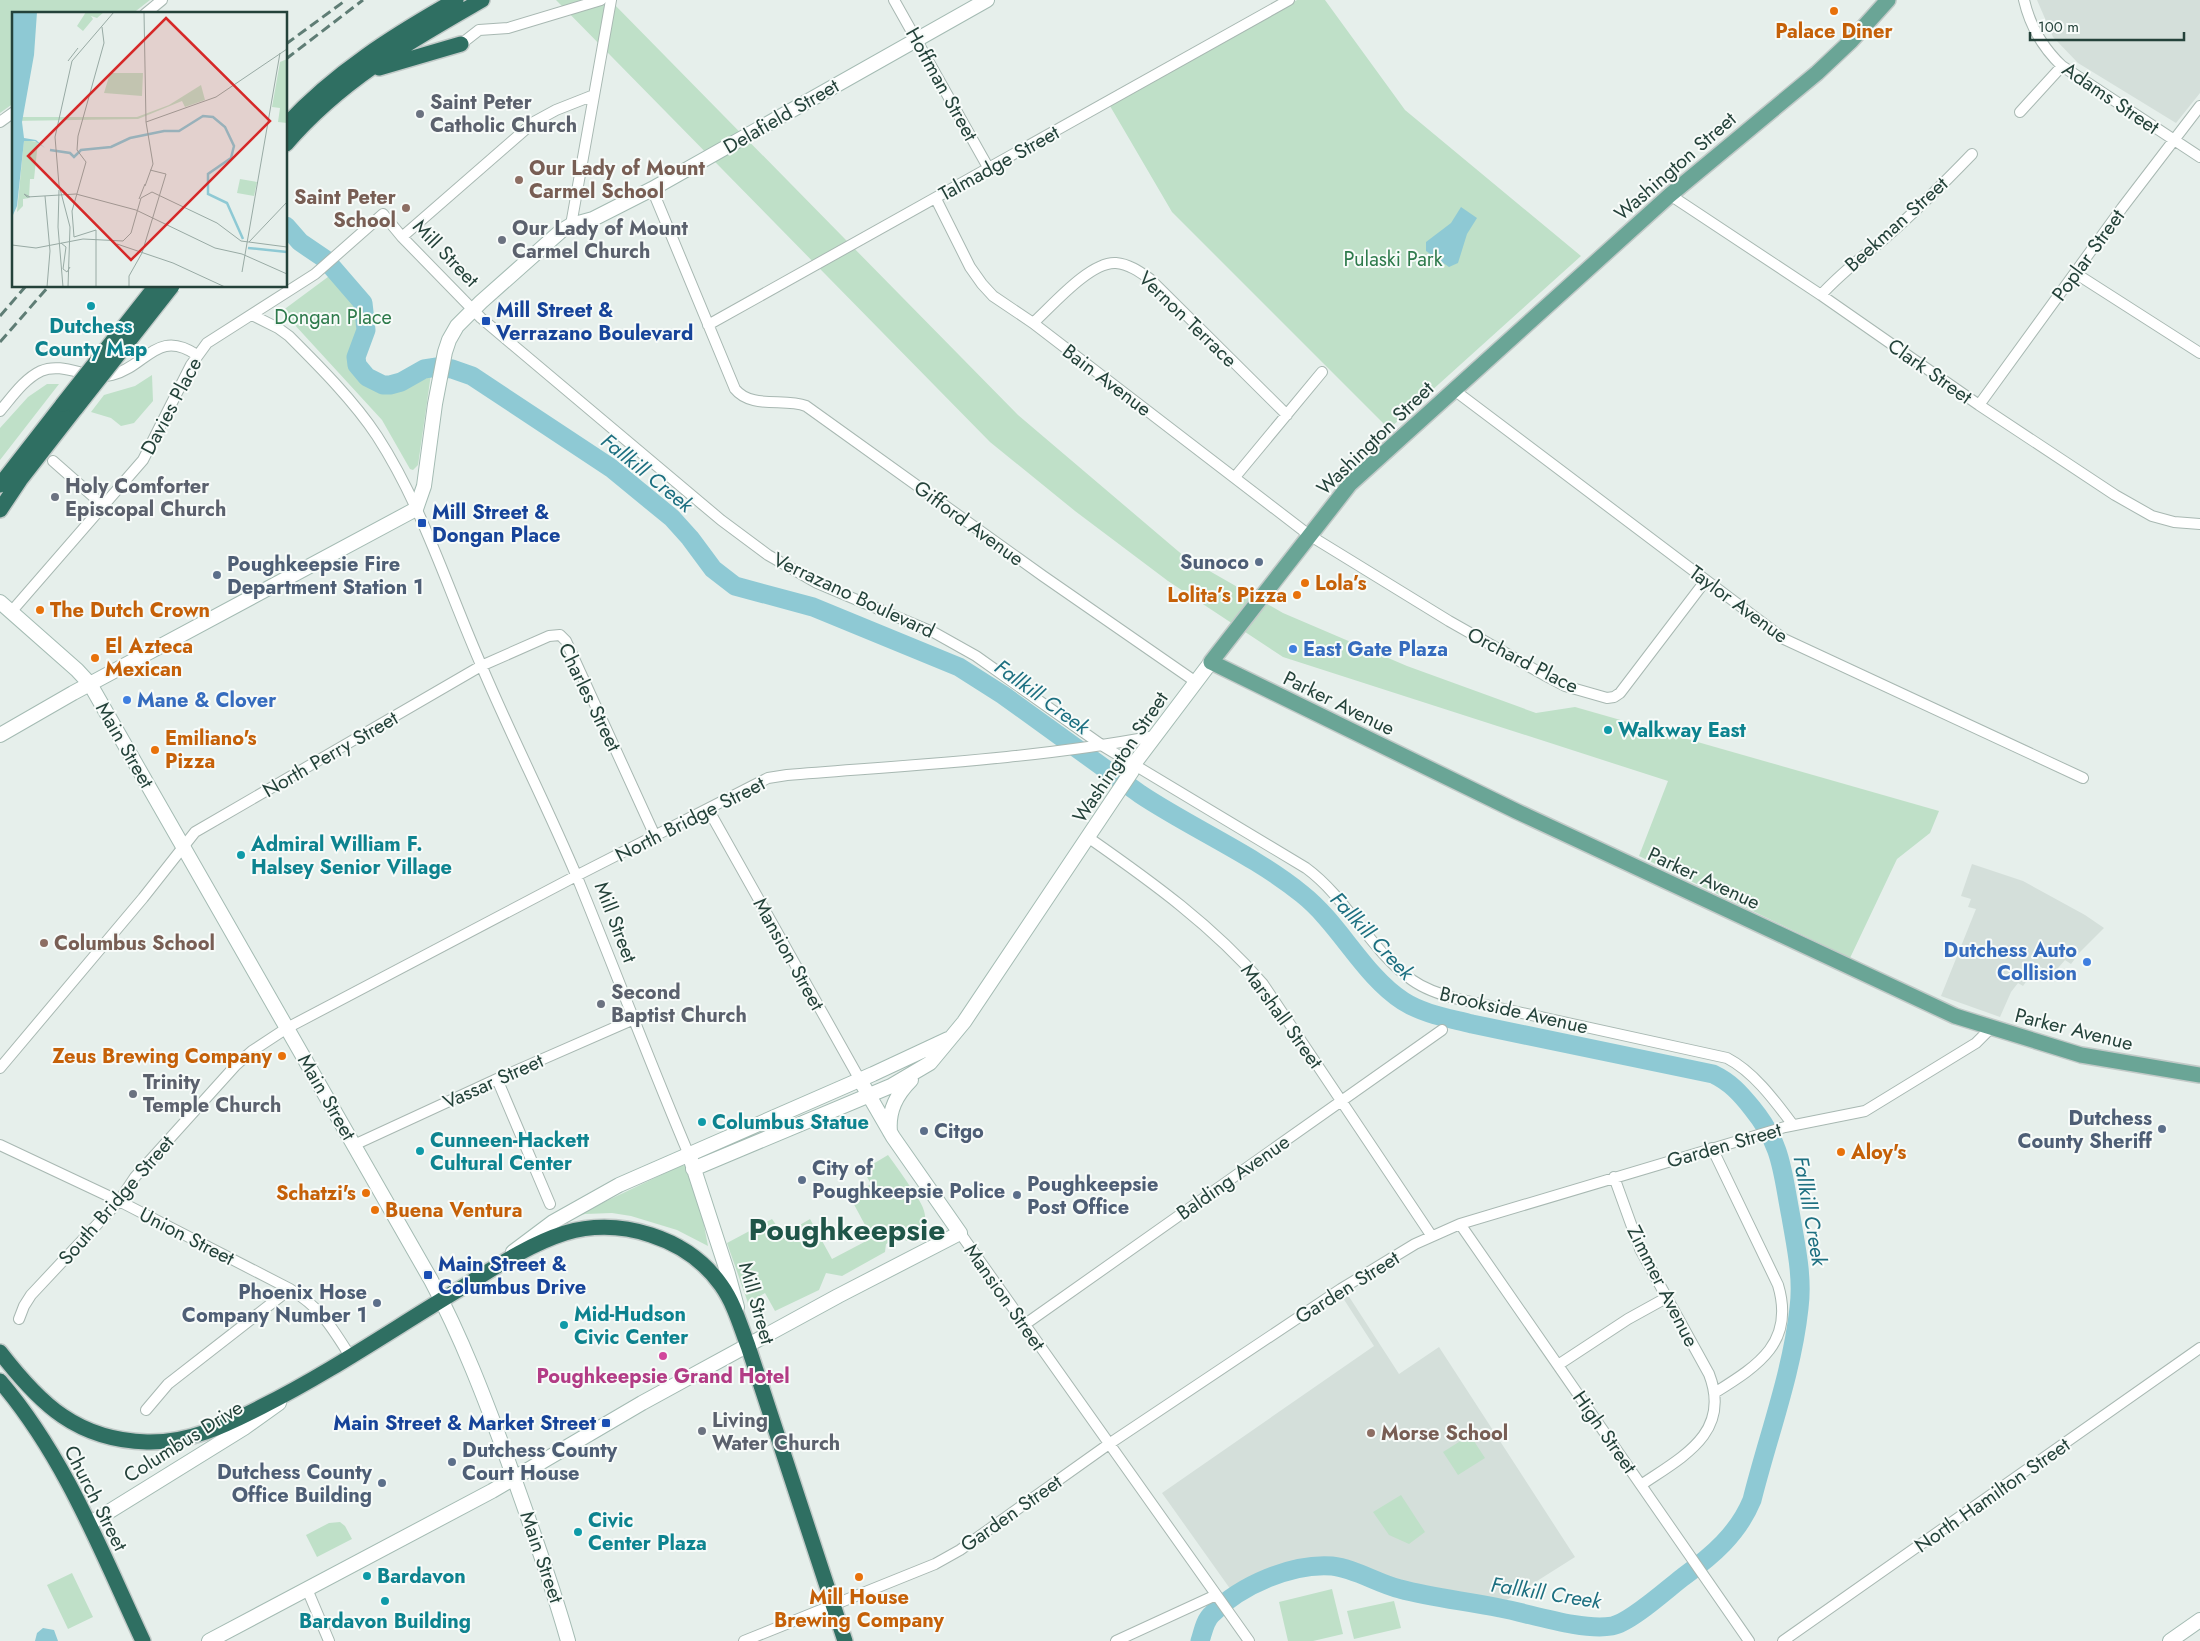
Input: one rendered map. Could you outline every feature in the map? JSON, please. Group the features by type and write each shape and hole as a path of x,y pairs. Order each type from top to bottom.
{"highway":[{"path":"288,123 322,90 366,54 456,0"},
{"path":"288,142 314,114 345,86 401,46 482,0"},
{"path":"345,86 387,65 461,44"},
{"path":"0,510 69,406 155,288"},
{"path":"0,484 170,288"},
{"path":"493,1268 567,1232 605,1227 642,1232 669,1242 693,1257 707,1269 725,1292 741,1327"},
{"name":"Columbus Drive","path":"0,1352 36,1396 67,1419 102,1435 139,1442 177,1440 204,1434 297,1389 493,1268"},
{"name":"Mill Street","path":"741,1327 845,1641"},
{"name":"Church Street","path":"0,1381 47,1445 89,1524 143,1641"}],"main road":[{"name":"Washington Street","path":"1211,662 1309,534 1356,478 1670,195 1817,73 1851,41 1888,0"},
{"name":"Parker Avenue","path":"1211,662 1650,875 1926,1004 1991,1028 2081,1055 2200,1075"}],"street":[{"path":"147,12 162,0"},
{"path":"461,44 479,30 508,28 601,0"},
{"path":"571,226 611,0"},
{"name":"Hoffman Street","path":"894,0 989,168"},
{"name":"Delafield Street","path":"473,310 517,268 561,231 593,219 652,189 987,0"},
{"name":"Talmadge Street","path":"708,325 1289,0"},
{"name":"Adams Street","path":"2024,0 2027,16 2038,37 2050,55 2062,66 2200,157"},
{"path":"2020,112 2062,66"},
{"path":"402,237 534,122 556,110 594,95"},
{"name":"Poplar Street","path":"1979,405 2173,140 2200,106"},
{"path":"0,122 12,113"},
{"name":"Beekman Street","path":"1821,295 1845,269 1884,239 1926,201 1972,154"},
{"path":"652,189 708,325"},
{"name":"Clark Street","path":"1670,195 1821,295 1979,405 2152,516 2174,522 2200,524"},
{"name":"Bain Avenue","path":"936,199 970,267 993,296 1033,323 1309,534"},
{"name":"Mill Street","path":"383,214 402,237 473,310 457,326 445,352 429,460 424,486 416,509 481,666 576,876 632,1020 689,1155 732,1285 741,1327"},
{"name":"Davies Place","path":"11,612 143,460 197,355 211,339 252,315 323,268 383,214"},
{"name":"Vernon Terrace","path":"1033,323 1095,268 1116,262 1134,268 1150,280 1287,415"},
{"path":"2075,273 2200,353"},
{"name":"Verrazano Boulevard","path":"473,310 721,520 768,555 817,583 934,633 976,656 1133,767"},
{"path":"0,735 90,684 416,509 384,448 357,410 288,336 278,328 252,315"},
{"name":"Gifford Avenue","path":"708,325 735,389 741,397 749,400 796,402 814,411 1043,576 1196,682"},
{"path":"0,411 27,381 45,370 61,368 98,376 110,376 126,369 154,350 167,345 187,349 197,355"},
{"path":"1235,477 1322,372"},
{"name":"Taylor Avenue","path":"1454,390 1784,639 2083,778"},
{"path":"53,461 104,506"},
{"name":"Orchard Place","path":"1309,534 1449,621 1546,676 1565,686 1607,698 1614,697 1620,693 1706,580"},
{"name":"Main Street","path":"0,602 77,670 90,684 441,1300 458,1333 475,1374 514,1477 554,1592 568,1641"},
{"name":"Charles Street","path":"481,666 549,636 560,635 566,641 655,836"},
{"name":"Washington Street","path":"868,1095 900,1082 926,1067 941,1052 978,1003 1016,942 1089,838 1133,767 1211,662"},
{"name":"North Perry Street","path":"0,1068 143,898 194,832 481,666"},
{"name":"North Bridge Street","path":"287,1028 576,876 768,778 787,774 1102,746 1155,736"},
{"name":"Brookside Avenue","path":"1133,767 1317,876 1387,957 1412,981 1427,989 1458,999 1726,1058 1736,1063 1762,1087 1794,1125"},
{"name":"Mansion Street","path":"708,809 890,1132 1024,1325 1249,1641"},
{"name":"Marshall Street","path":"1089,838 1156,885 1204,924 1246,964 1263,984 1431,1235"},
{"name":"Vassar Street","path":"354,1145 497,1078 632,1020"},
{"name":"South Bridge Street","path":"19,1319 31,1295 119,1200 135,1176 237,1064 252,1051 287,1028"},
{"name":"Garden Street","path":"744,1641 935,1564 960,1550 1109,1444 1341,1289 1431,1235 1460,1224 1712,1148 1794,1125 1856,1113 1872,1107 1976,1044 1991,1028"},
{"name":"Balding Avenue","path":"1024,1325 1442,1030"},
{"name":"Washington Street","path":"860,1080 949,1039"},
{"path":"890,1132 890,1116 896,1099 904,1087 926,1067"},
{"path":"497,1078 550,1204"},
{"name":"Columbus Drive","path":"493,1268 543,1228 619,1185 860,1080"},
{"path":"693,1169 868,1095"},
{"name":"Union Street","path":"0,1145 119,1200 310,1301 323,1314 350,1356"},
{"path":"1641,1485 1691,1451 1706,1432 1715,1410 1716,1392 1736,1380 1765,1356 1779,1334 1784,1317 1783,1301 1778,1285 1712,1148"},
{"name":"Zimmer Avenue","path":"1614,1177 1640,1249 1709,1374 1716,1392"},
{"name":"High Street","path":"1460,1224 1749,1641"},
{"path":"209,1641 492,1491 626,1412 838,1296 960,1233"},
{"path":"146,1410 168,1384 290,1289"},
{"path":"1558,1365 1628,1319 1666,1298"},
{"name":"North Hamilton Street","path":"1783,1641 2200,1348"},
{"name":"Columbus Drive","path":"89,1524 244,1428 297,1389"},
{"path":"307,1589 329,1641"},
{"path":"1116,1641 1217,1597"},
{"path":"2170,1641 2200,1620"}],"shaded area":[{"path":"2037,0 2200,0 2200,93 2176,123 2078,63 2053,37"},
{"path":"1972,864 2023,881 2085,915 2104,928 2071,964 2065,960 2052,975 2038,965 2023,986 2018,983 2011,992 2000,1017 1941,996 1976,909 1968,907 1971,899 1961,896"},
{"name":"Morse School","path":"1348,1295 1399,1374 1439,1347 1575,1557 1502,1603 1401,1586 1351,1566 1322,1561 1287,1567 1267,1573 1231,1590 1162,1493 1374,1346 1343,1298"}],"green space":[{"path":"0,0 150,0 135,12 12,12 12,104 0,113"},
{"path":"556,0 610,0 1018,415 1185,557 1283,613 1407,666 1536,713 1575,707 1939,811 1930,833 1897,859 1850,958 1639,856 1668,781 1283,657 1168,581 1075,511 990,442"},
{"name":"Pulaski Park","path":"1297,0 1325,0 1405,110 1581,256 1389,429 1172,212 1110,106"},
{"name":"Dongan Place","path":"336,271 358,295 366,311 366,332 357,361 359,370 364,375 376,382 390,385 400,382 420,370 432,367 418,465 413,470 410,469 382,420 282,311"},
{"path":"152,375 153,401 134,423 121,426 111,418 91,412 104,395 135,386"},
{"path":"47,384 59,384 0,460 0,428 28,397"},
{"path":"888,1155 921,1203 925,1216 925,1223 922,1229 907,1241 899,1237 886,1244 885,1252 842,1276 826,1273 819,1290 775,1311 765,1293 748,1303 727,1243 772,1219 783,1235 810,1219 832,1259 872,1238 850,1197 871,1184 863,1170"},
{"path":"687,1165 698,1194 708,1246 677,1230 631,1216 612,1213 585,1214 560,1223 680,1166"},
{"path":"1470,1435 1485,1458 1458,1475 1443,1452"},
{"path":"1401,1495 1425,1532 1409,1544 1389,1535 1373,1512"},
{"path":"340,1522 345,1526 352,1539 317,1557 306,1535 329,1523"},
{"path":"72,1573 93,1617 68,1629 47,1585"},
{"path":"1332,1589 1343,1634 1313,1641 1288,1641 1279,1602"},
{"path":"1394,1601 1401,1628 1354,1639 1347,1611"}],"water":[{"path":"1461,207 1477,218 1467,234 1458,263 1449,267 1426,251 1426,242 1451,223"},
{"path":"43,1628 54,1630 58,1641 35,1641 37,1633"}],"waterway":[{"name":"Fallkill Creek","path":"288,228 300,242 325,259 363,303 366,330 356,357 357,365 367,377 383,385 390,385 401,382 424,369 437,367 452,369 472,376 611,468 672,518 713,569 735,586 813,607 959,667 1003,695 1140,794 1243,854 1302,894 1316,906 1376,978 1403,1001 1436,1015 1472,1024 1713,1074 1734,1088 1762,1122 1776,1147 1783,1173 1798,1262 1799,1308 1791,1356 1752,1500 1732,1534 1714,1552 1638,1613 1620,1624 1612,1626 1600,1627 1571,1624 1500,1608 1425,1595 1392,1587 1340,1567 1317,1566 1284,1572 1252,1585 1237,1594 1224,1603 1208,1619 1200,1641"}],"railway":[{"path":"288,43 346,0"},
{"path":"288,57 363,0"},
{"path":"0,316 24,288"},
{"path":"0,342 47,288"}],"place":[{"name":"Palace Diner","path":"1834,11"},
{"name":"Saint Peter Catholic Church","path":"420,114"},
{"name":"Our Lady of Mount Carmel School","path":"519,180"},
{"name":"Saint Peter School","path":"406,208"},
{"name":"Our Lady of Mount Carmel Church","path":"502,240"},
{"name":"Dutchess County Map","path":"91,306"},
{"name":"Mill Street & Verrazano Boulevard","path":"486,321"},
{"name":"Holy Comforter Episcopal Church","path":"55,497"},
{"name":"Mill Street & Dongan Place","path":"422,523"},
{"name":"Sunoco","path":"1259,562"},
{"name":"Poughkeepsie Fire Department Station 1","path":"217,575"},
{"name":"Lola’s","path":"1305,583"},
{"name":"Lolita’s Pizza","path":"1297,595"},
{"name":"The Dutch Crown","path":"40,610"},
{"name":"East Gate Plaza","path":"1293,649"},
{"name":"El Azteca Mexican","path":"95,658"},
{"name":"Mane & Clover","path":"127,700"},
{"name":"Walkway East","path":"1608,730"},
{"name":"Emiliano's Pizza","path":"155,750"},
{"name":"Admiral William F. Halsey Senior Village","path":"241,855"},
{"name":"Columbus School","path":"44,943"},
{"name":"Dutchess Auto Collision","path":"2087,962"},
{"name":"Second Baptist Church","path":"601,1004"},
{"name":"Zeus Brewing Company","path":"282,1056"},
{"name":"Trinity Temple Church","path":"133,1094"},
{"name":"Columbus Statue","path":"702,1122"},
{"name":"Dutchess County Sheriff","path":"2162,1129"},
{"name":"Citgo","path":"924,1131"},
{"name":"Cunneen-Hackett Cultural Center","path":"420,1151"},
{"name":"Aloy's","path":"1841,1152"},
{"name":"City of Poughkeepsie Police","path":"802,1180"},
{"name":"Schatzi's","path":"366,1193"},
{"name":"Poughkeepsie Post Office","path":"1017,1195"},
{"name":"Buena Ventura","path":"375,1210"},
{"name":"Main Street & Columbus Drive","path":"428,1275"},
{"name":"Phoenix Hose Company Number 1","path":"377,1303"},
{"name":"Mid-Hudson Civic Center","path":"564,1325"},
{"name":"Poughkeepsie Grand Hotel","path":"663,1356"},
{"name":"Main Street & Market Street","path":"606,1423"},
{"name":"Living Water Church","path":"702,1431"},
{"name":"Morse School","path":"1371,1433"},
{"name":"Dutchess County Court House","path":"452,1462"},
{"name":"Dutchess County Office Building","path":"382,1483"},
{"name":"Civic Center Plaza","path":"578,1532"},
{"name":"Bardavon","path":"367,1576"},
{"name":"Mill House Brewing Company","path":"859,1577"},
{"name":"Bardavon Building","path":"385,1601"}],"district":[{"name":"Poughkeepsie","path":"847,1230"}]}
